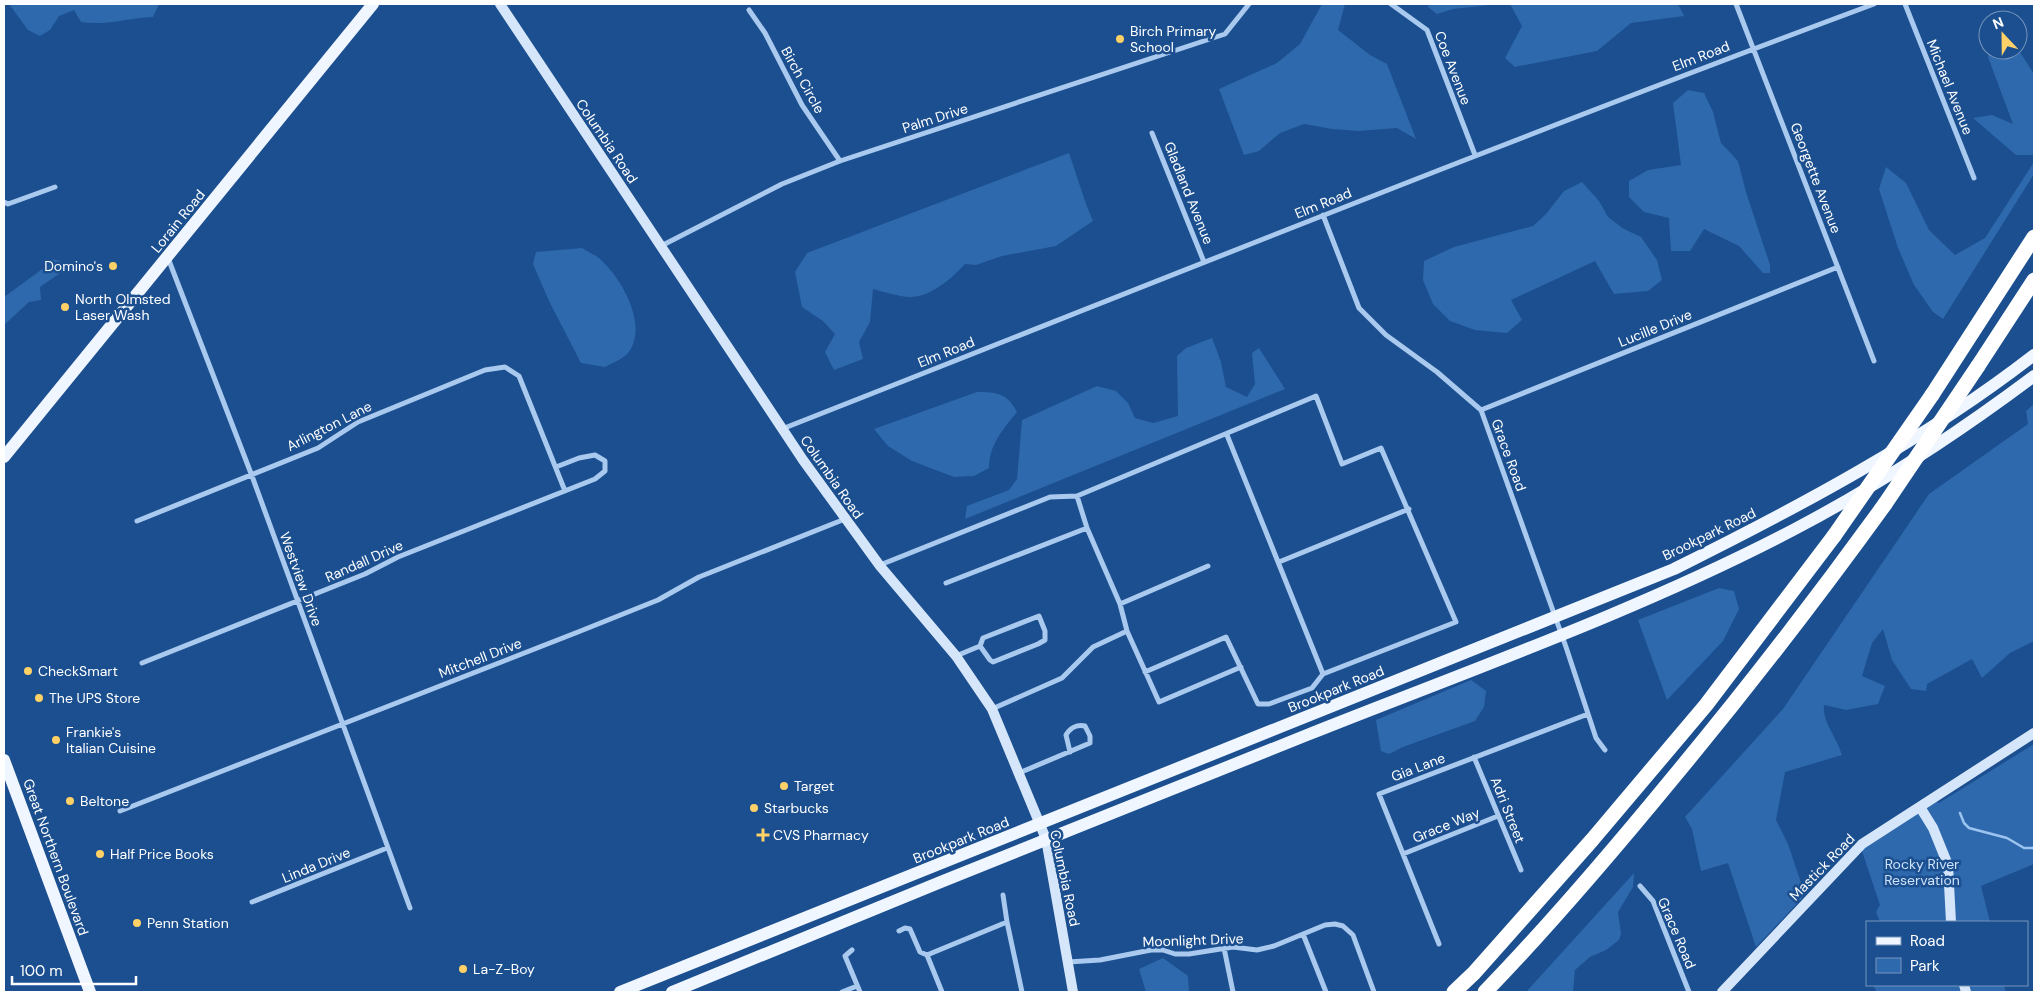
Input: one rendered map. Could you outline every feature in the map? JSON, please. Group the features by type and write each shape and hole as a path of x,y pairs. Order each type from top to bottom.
{"highway":[{"path":"1454,992 1474,973 1592,840 1700,712 1834,536 1932,396 2034,237"},
{"path":"1485,992 1612,852 1718,723 1834,574 1885,504 2034,280"}],"main road":[{"name":"Lorain Road","path":"4,457 116,317 168,258 374,4"},
{"name":"Brookpark Road","path":"620,992 1674,569 1777,518 1871,465 1971,401 2034,355"},
{"path":"672,992 1046,839 1562,634 1672,588 1793,530 1945,439 2034,376"},
{"name":"Great Northern Boulevard","path":"4,760 90,992"}],"street":[{"name":"Columbia Road","path":"500,4 782,429 880,566 956,656 992,709 1046,839 1073,992"},
{"name":"Palm Drive","path":"661,246 782,184 840,161 1225,34 1249,4"},
{"name":"Coe Avenue","path":"1391,4 1427,30 1475,155"},
{"name":"Georgette Avenue","path":"1736,4 1874,361"},
{"name":"Elm Road","path":"782,429 1475,155 1874,4"},
{"name":"Michael Avenue","path":"1905,4 1974,178"},
{"name":"Birch Circle","path":"749,10 765,33 802,105 840,161"},
{"name":"Gladland Avenue","path":"1152,133 1204,262"},
{"path":"4,202 8,204 55,186"},
{"name":"Grace Road","path":"1323,215 1359,308 1386,335 1437,372 1480,410 1562,634 1596,738 1605,750"},
{"name":"Westview Drive","path":"168,258 252,476 410,908"},
{"name":"Lucille Drive","path":"1480,410 1838,267"},
{"name":"Arlington Lane","path":"138,521 318,448 358,422 485,370 505,367 519,376 556,467"},
{"path":"880,566 1050,497 1077,496 1227,435 1316,396 1342,464 1381,448 1409,509 1456,622 1323,674 1312,688 1269,704 1258,704 1226,637 1145,672"},
{"path":"1227,435 1323,674"},
{"name":"Randall Drive","path":"142,663 365,574 398,557 595,479 605,471 605,461 595,455 579,458 556,467"},
{"path":"556,467 565,492"},
{"path":"1077,496 1087,528 1120,604 1127,631 1159,702 1241,667"},
{"path":"1278,562 1409,509"},
{"name":"Mitchell Drive","path":"120,811 658,600 699,577 845,519"},
{"path":"946,582 1087,528"},
{"path":"1120,604 1208,566"},
{"path":"956,656 980,646 983,638 1039,616 1045,631 1045,640 993,662 980,646"},
{"path":"992,709 1062,678 1093,647 1127,631"},
{"name":"Gia Lane","path":"1439,944 1379,794 1588,714"},
{"path":"1020,773 1070,752 1090,743 1090,736 1085,726 1081,725 1068,730 1066,735 1070,752"},
{"name":"Mastick Road","path":"1722,992 1862,844 2034,733"},
{"name":"Adri Street","path":"1474,757 1521,870"},
{"path":"1920,807 1933,828 1948,865 1951,921"},
{"name":"Grace Way","path":"1403,854 1498,816"},
{"name":"Linda Drive","path":"252,902 388,848"},
{"name":"Grace Road","path":"1640,886 1653,901 1689,992"},
{"path":"1003,895 1022,992"},
{"path":"927,955 1007,922"},
{"name":"Moonlight Drive","path":"1068,962 1100,960 1151,950 1163,950 1174,954 1189,954 1233,947 1265,949 1325,925 1343,926 1353,935 1374,992"},
{"path":"899,932 905,928 910,929 920,952 927,955 942,992"},
{"path":"1303,934 1326,992"},
{"path":"1224,948 1233,992"},
{"path":"852,950 845,956 860,992"},
{"path":"842,992 857,986"}],"green space":[{"path":"9,4 159,4 153,17 108,22 81,22 74,10 59,16 50,30 40,36 28,30"},
{"path":"1322,4 1345,4 1338,30 1370,55 1387,64 1416,139 1397,128 1358,131 1304,124 1280,133 1259,151 1244,155 1219,89 1277,63 1300,44"},
{"path":"1429,4 1499,4 1453,9 1437,14 1428,7"},
{"path":"1510,4 1678,4 1684,16 1631,23 1597,51 1515,67 1505,58 1522,26"},
{"path":"1989,60 2025,60 2034,74 2034,155 2016,155 1973,118 1992,115 2013,124"},
{"path":"1688,90 1704,93 1713,112 1721,143 1738,161 1770,265 1770,273 1763,273 1739,246 1704,229 1690,251 1671,251 1669,218 1644,212 1629,197 1629,181 1648,170 1681,165 1673,103"},
{"path":"1069,153 1093,221 1056,246 1002,256 976,265 965,264 947,281 924,294 908,297 873,289 870,322 859,342 863,359 834,370 825,352 835,334 823,321 802,307 795,272 807,253"},
{"path":"2034,162 2034,174 1943,319 1933,312 1914,285 1898,248 1879,189 1886,167 1906,183 1929,230 1955,255 1985,238"},
{"path":"1582,182 1599,201 1608,217 1624,229 1641,237 1657,260 1662,280 1648,291 1614,294 1595,261 1511,300 1522,320 1507,333 1475,330 1450,321 1433,304 1423,280 1424,261 1454,247 1533,226 1546,214 1564,191"},
{"path":"582,248 599,258 609,268 624,291 634,317 636,330 634,342 628,353 605,367 581,363 549,301 533,264 536,252"},
{"path":"53,259 60,261 66,269 40,287 41,300 29,302 4,325 4,297 48,265"},
{"path":"1212,338 1221,362 1226,387 1247,397 1255,384 1252,353 1259,348 1285,389 965,519 967,506 1009,490 1017,479 1022,420 1097,386 1116,391 1128,403 1135,418 1153,423 1178,416 1177,356 1186,348"},
{"path":"977,392 996,393 1005,397 1017,412 994,445 989,468 974,476 954,477 912,461 888,446 874,429"},
{"path":"2034,404 2034,641 2010,653 1982,678 1972,659 1927,684 1926,691 1911,689 1892,660 1883,629 1872,643 1862,676 1885,686 1878,704 1846,710 1824,705 1827,724 1842,755 1785,772 1776,820 1788,844 1805,895 1756,947 1728,863 1701,871 1692,829 1685,817 1783,709 1929,494 2028,424 2026,411"},
{"path":"1719,588 1734,591 1739,609 1723,641 1667,700 1638,620"},
{"path":"1471,680 1486,691 1484,707 1475,721 1403,747 1389,754 1381,751 1376,720"},
{"name":"Rocky River Reservation","path":"2034,744 2034,864 1981,886 1990,921 1880,921 1876,912 1880,905 1861,848 1936,800 1939,803"},
{"path":"1634,873 1633,887 1618,912 1621,934 1619,940 1606,950 1590,957 1575,970 1573,992 1526,992"},
{"path":"1163,958 1188,976 1189,992 1146,992 1139,969"},
{"path":"2004,986 2006,992 1877,992 1874,987"}],"waterway":[{"path":"1960,813 1964,823 1969,828 2007,838 2024,848 2034,848"}],"place":[{"name":"Birch Primary School","path":"1120,39"},
{"name":"Domino's","path":"113,266"},
{"name":"North Olmsted Laser Wash","path":"65,307"},
{"name":"CheckSmart","path":"28,671"},
{"name":"The UPS Store","path":"39,698"},
{"name":"Frankie's Italian Cuisine","path":"56,740"},
{"name":"Target","path":"784,786"},
{"name":"Beltone","path":"70,801"},
{"name":"Starbucks","path":"754,808"},
{"name":"CVS Pharmacy","path":"763,835"},
{"name":"Half Price Books","path":"100,854"},
{"name":"Penn Station","path":"137,923"},
{"name":"La-Z-Boy","path":"463,969"}]}
